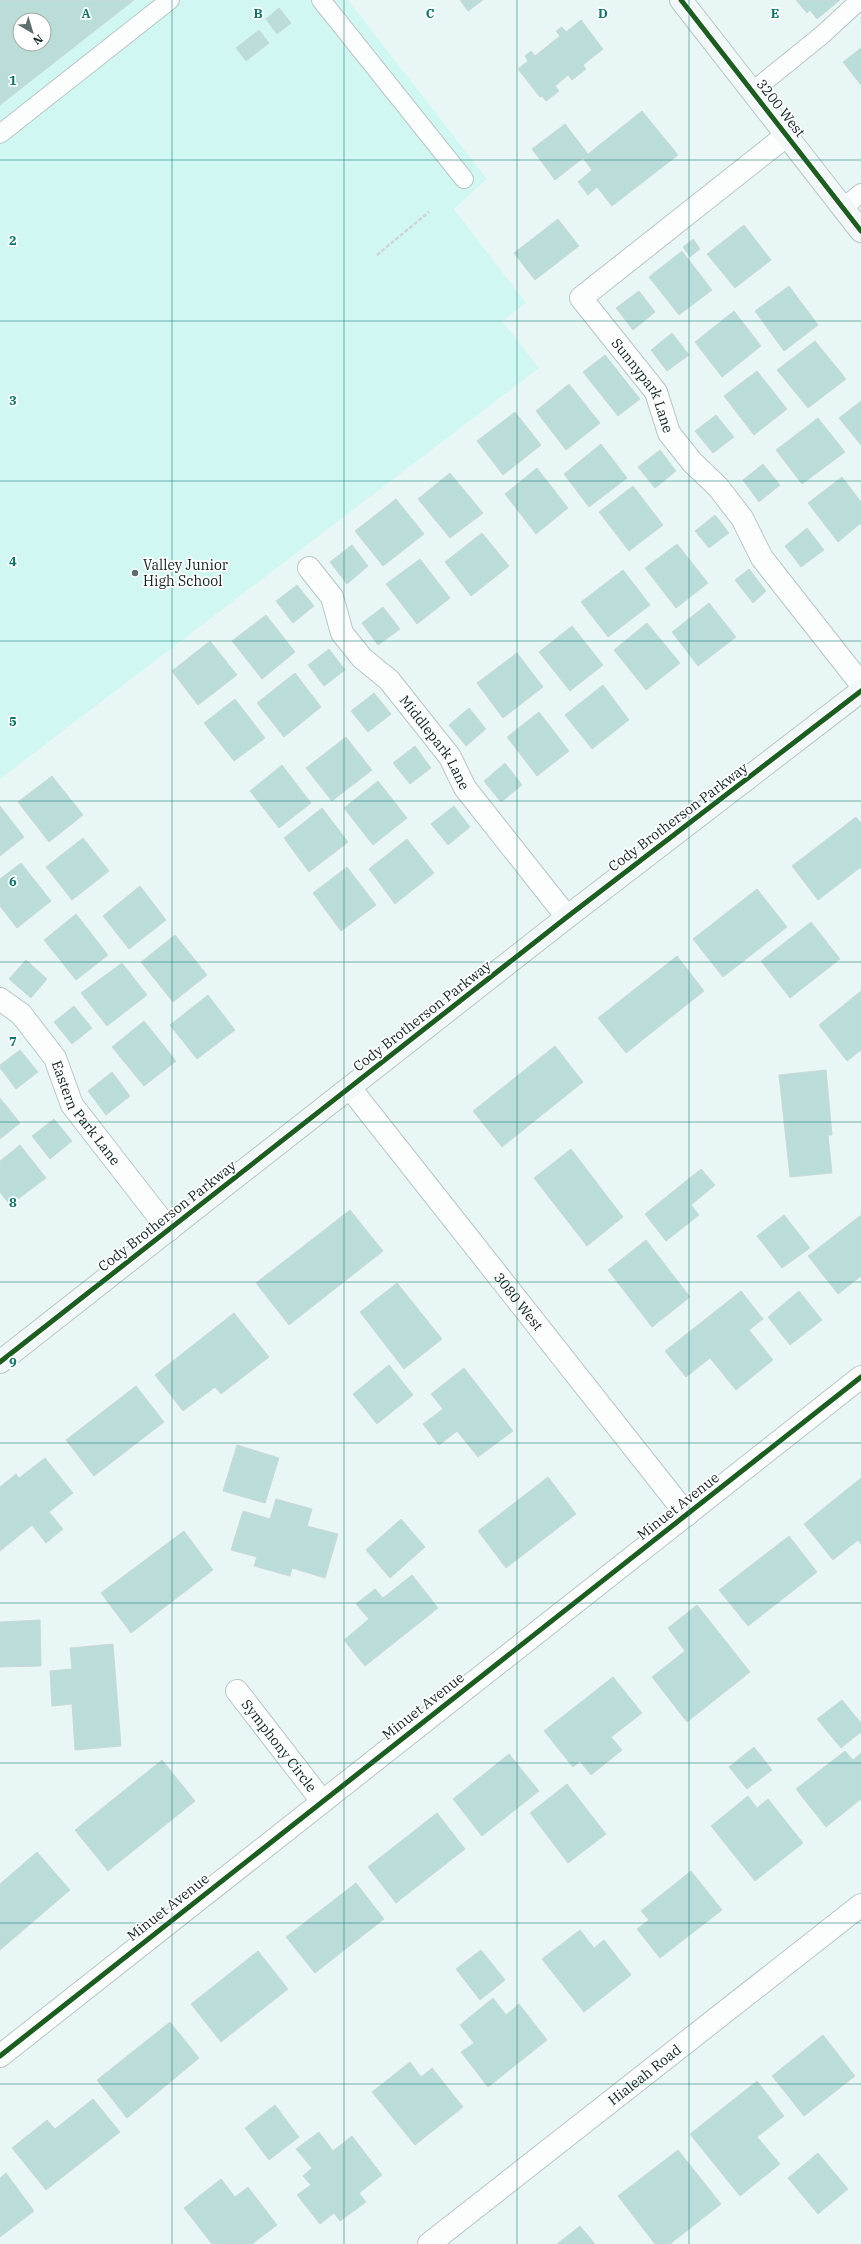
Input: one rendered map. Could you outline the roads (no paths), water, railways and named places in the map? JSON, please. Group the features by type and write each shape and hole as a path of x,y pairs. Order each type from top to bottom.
{"main road":[{"name":"3200 West","path":"682,0 861,231"},
{"name":"Cody Brotherson Parkway","path":"0,1362 567,917 861,691"}],"street":[{"name":"Sunnypark Lane","path":"787,135 581,298 656,392 669,433 692,462 718,487 742,518 762,558 861,684"},
{"name":"Middlepark Lane","path":"309,568 332,597 342,633 362,658 389,680 450,757 465,788 567,917"},
{"name":"Eastern Park Lane","path":"0,999 21,1014 55,1058 72,1105 169,1230"},
{"name":"3080 West","path":"350,1088 687,1514"},
{"name":"Minuet Avenue","path":"0,2056 861,1377"},
{"name":"Symphony Circle","path":"237,1691 322,1801"},
{"name":"Hialeah Road","path":"429,2244 861,1905"}],"lane":[{"path":"0,134 170,0"},
{"path":"321,0 464,180"},
{"path":"752,91 822,35 860,0"},
{"path":"843,208 861,193"}],"place":[{"name":"Valley Junior High School","path":"135,573"}]}
